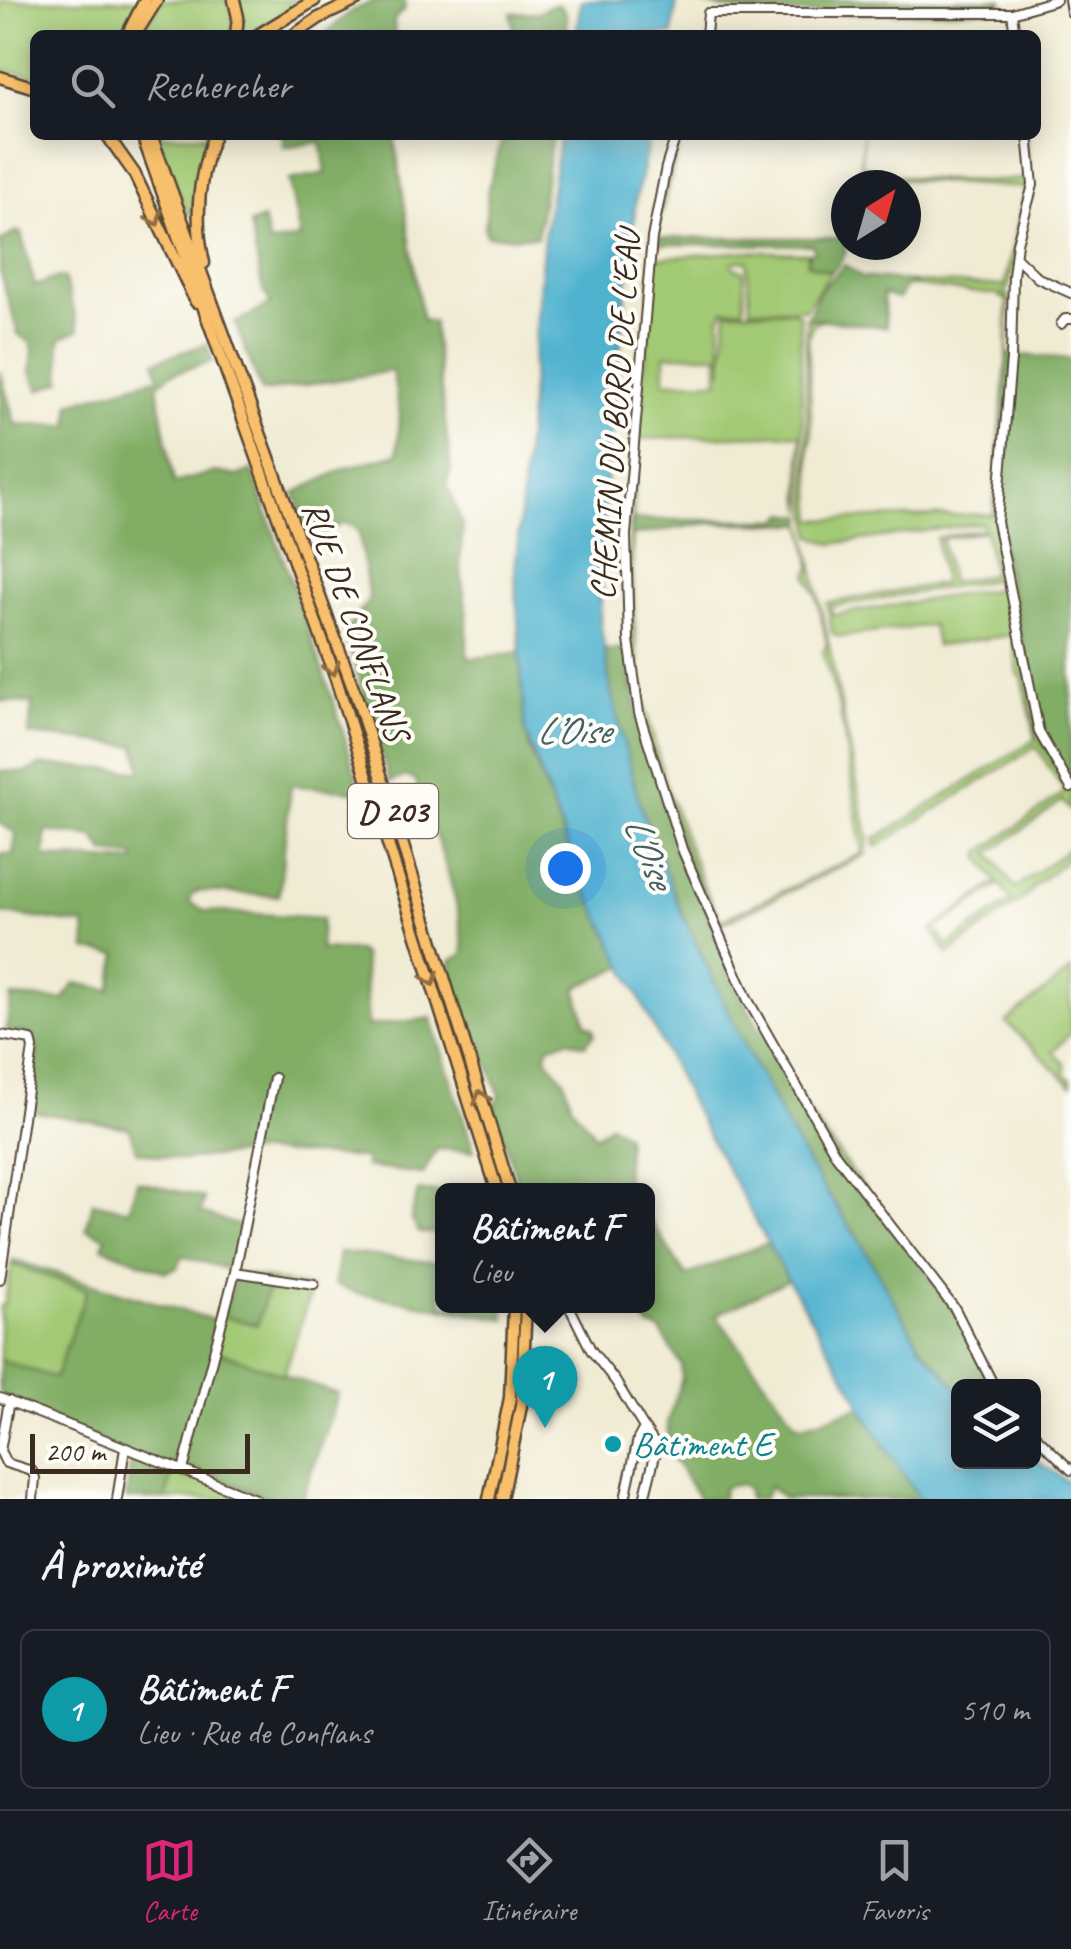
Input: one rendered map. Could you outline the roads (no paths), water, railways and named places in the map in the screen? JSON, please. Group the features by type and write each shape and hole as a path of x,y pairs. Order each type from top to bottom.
{"main road":[{"path":"130,30 145,0"},
{"path":"138,30 156,0"},
{"path":"234,0 237,30"},
{"path":"266,30 316,0"},
{"path":"301,30 357,0"},
{"path":"0,76 30,84"},
{"path":"111,140 134,174 216,341"},
{"name":"D 203","path":"144,140 216,341"},
{"path":"153,140 213,303"},
{"name":"D 203","path":"212,140 202,172 198,215 200,246 213,303"},
{"name":"RUE DE CONFLANS","path":"213,303 362,712 508,1183"},
{"name":"RUE DE CONFLANS","path":"216,341 336,678 495,1183"},
{"path":"488,1499 510,1398 514,1313"},
{"path":"502,1499 523,1393 526,1313"}],"street":[{"path":"706,30 708,13 1012,14 1056,0"},
{"path":"1069,0 1071,12"},
{"path":"1012,14 1014,30"},
{"name":"CHEMIN DU BORD DE L'EAU","path":"674,140 652,238 626,535 629,640 639,713 682,849 731,964 766,1033 836,1155 955,1309 990,1379"},
{"path":"1028,140 1033,185 1017,243 997,522 1039,732 1071,788"},
{"path":"1017,258 1038,278 1071,293"},
{"path":"1061,324 1065,319 1071,320"},
{"path":"0,1035 31,1040 33,1048 0,1279"},
{"path":"183,1470 235,1272 274,1078"},
{"path":"235,1272 314,1284"},
{"path":"572,1313 591,1350 657,1447 644,1499"},
{"path":"34,1499 32,1471 2,1458 4,1400 255,1499"},
{"path":"625,1499 644,1428"},
{"path":"1041,1441 1071,1470"},
{"path":"117,1499 125,1448"},
{"path":"628,1481 647,1486"}],"water":[{"path":"581,0 677,0 673,30 577,30"},
{"name":"L’Oise","path":"559,140 649,140 636,199 606,483 600,620 611,692 639,802 680,909 748,1053 807,1163 859,1240 920,1346 951,1380 951,1469 1041,1469 1041,1464 1071,1484 1071,1499 920,1499 860,1407 691,1104 576,868 525,731 515,573 544,235"}],"waterway":[{"path":"627,1473 634,1441"}],"place":[{"name":"Bâtiment F","path":"545,1428"},
{"name":"Bâtiment E","path":"613,1444"}],"water label":[{"name":"L'Oise","path":"649,852"}]}
